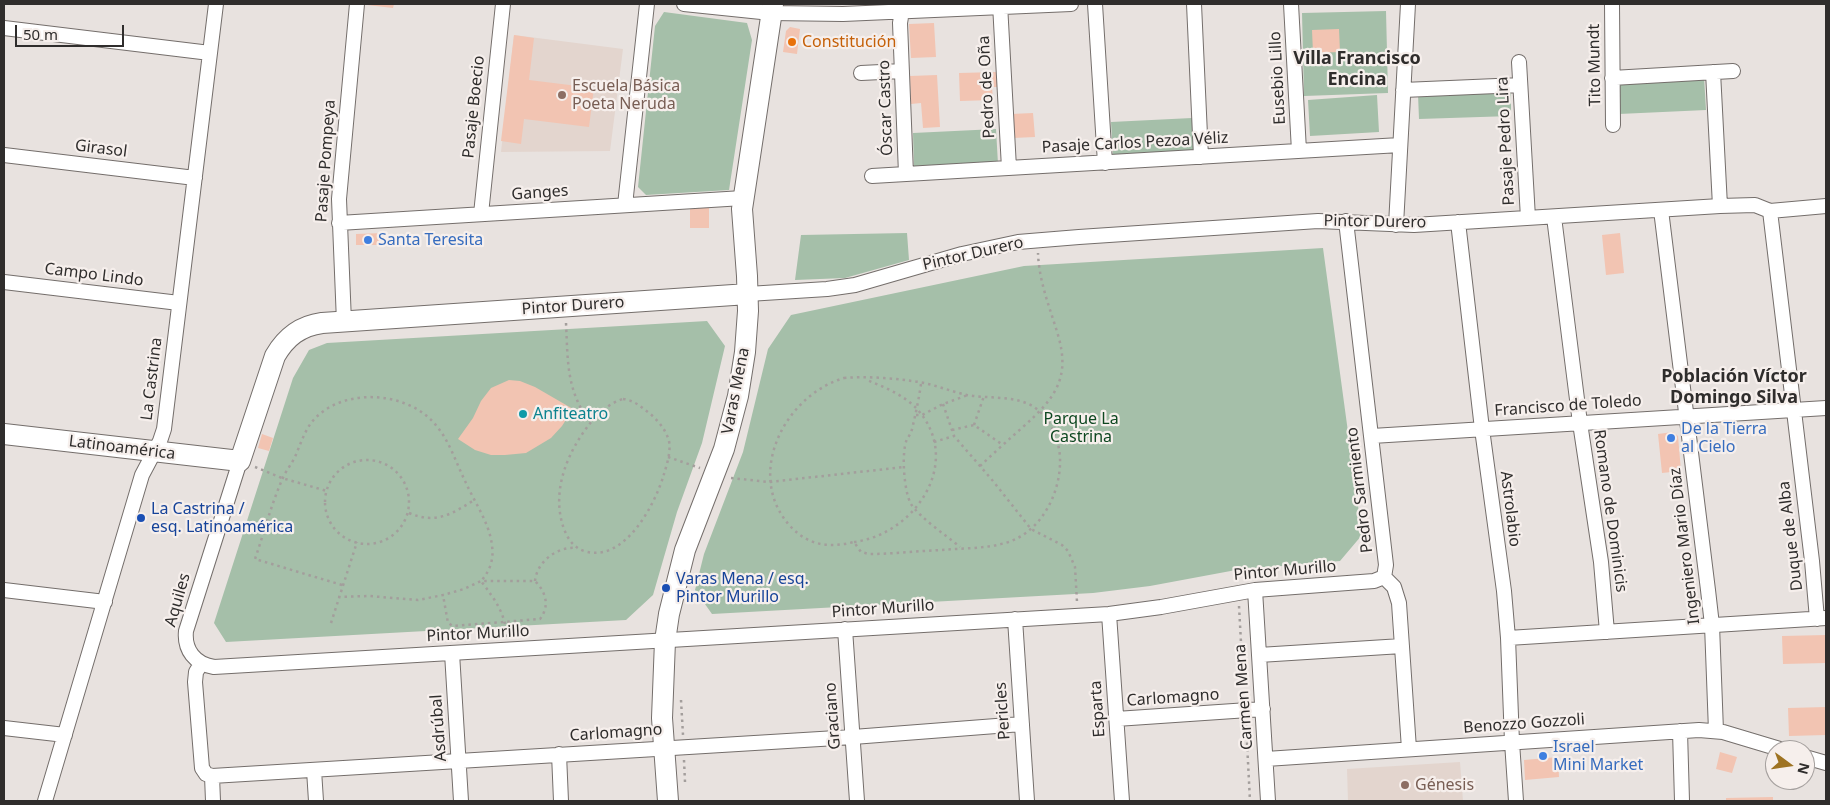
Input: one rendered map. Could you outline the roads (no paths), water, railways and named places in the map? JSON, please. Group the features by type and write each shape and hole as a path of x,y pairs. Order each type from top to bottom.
{"street":[{"name":"La Castrina","path":"46,801 142,476 164,429 216,4"},
{"name":"Pasaje Pompeya","path":"344,322 339,224 341,163 357,4"},
{"name":"Pasaje Boecio","path":"481,214 503,4"},
{"path":"625,205 647,4"},
{"path":"684,4 772,8 843,14 902,7 1071,4"},
{"path":"1095,4 1104,163"},
{"path":"1194,4 1201,157"},
{"name":"Eusebio Lillo","path":"1291,4 1299,151"},
{"path":"1396,225 1408,4"},
{"name":"Tito Mundt","path":"1612,4 1613,125"},
{"name":"Pedro de Oña","path":"1000,5 1009,168"},
{"name":"Óscar Castro","path":"902,7 900,23 906,174"},
{"name":"Varas Mena","path":"668,801 674,747 662,688 668,614 685,550 724,449 735,411 745,352 748,294 742,222 743,198 772,8"},
{"path":"4,28 210,53"},
{"name":"Pasaje Pedro Lira","path":"1519,62 1528,218"},
{"path":"861,73 902,71"},
{"path":"1612,78 1732,71"},
{"path":"1713,72 1720,206"},
{"path":"1403,90 1520,85"},
{"name":"Pasaje Carlos Pezoa Véliz","path":"872,176 1400,145"},
{"name":"Girasol","path":"4,155 194,178"},
{"name":"Ganges","path":"339,224 743,198"},
{"name":"Pintor Durero","path":"240,461 272,364 279,349 291,336 306,327 322,323 827,289 855,285 962,254 1018,242 1158,231 1318,221 1396,225 1720,206 1755,206 1770,210 1826,206"},
{"name":"Ingeniero Mario Díaz","path":"1661,210 1712,625 1716,730"},
{"name":"Duque de Alba","path":"1770,210 1793,410 1821,618"},
{"name":"Romano de Dominicis","path":"1554,217 1580,423 1601,562 1607,632"},
{"name":"Pedro Sarmiento","path":"1346,221 1386,565 1384,577"},
{"name":"Astrolabio","path":"1458,222 1482,429 1504,591 1516,801"},
{"name":"Campo Lindo","path":"4,282 179,303"},
{"name":"Francisco de Toledo","path":"1372,436 1826,408"},
{"name":"Latinoamérica","path":"4,434 240,461"},
{"name":"Aquiles","path":"201,664 190,653 187,646 186,631 240,461"},
{"path":"1384,577 1394,587 1398,596 1409,749"},
{"name":"Pintor Murillo","path":"201,664 219,667 1015,618 1109,614 1255,590 1374,581 1384,577"},
{"path":"4,590 105,602"},
{"name":"Carmen Mena","path":"1255,590 1268,801"},
{"name":"Esparta","path":"1109,614 1122,801"},
{"name":"Pericles","path":"1015,618 1027,801"},
{"path":"1508,638 1821,618"},
{"name":"Graciano","path":"844,629 857,801"},
{"path":"1259,654 1402,646"},
{"name":"Asdrúbal","path":"452,654 461,801"},
{"path":"201,664 196,672 195,682 202,768 206,774 212,776 213,801"},
{"name":"Carlomagno","path":"1116,719 1262,709"},
{"name":"Carlomagno","path":"212,776 674,747 853,738 1022,724"},
{"path":"4,728 65,735"},
{"name":"Benozzo Gozzoli","path":"1266,759 1680,731 1716,730 1765,745"},
{"path":"1680,731 1682,801"},
{"path":"558,754 561,801"},
{"path":"314,770 316,801"}],"place":[{"name":"Constitución","path":"792,42"},
{"name":"Escuela Básica Poeta Neruda","path":"562,95"},
{"name":"Santa Teresita","path":"368,240"},
{"name":"Anfiteatro","path":"523,414"},
{"name":"De la Tierra al Cielo","path":"1671,438"},
{"name":"La Castrina / esq. Latinoamérica","path":"141,518"},
{"name":"Varas Mena / esq. Pintor Murillo","path":"666,588"},
{"name":"Israel Mini Market","path":"1543,756"},
{"name":"Génesis","path":"1405,785"}],"district":[{"name":"Villa Francisco Encina","path":"1357,69"},
{"name":"Población Víctor Domingo Silva","path":"1734,387"}],"park label":[{"name":"Parque La Castrina","path":"1081,428"}]}
